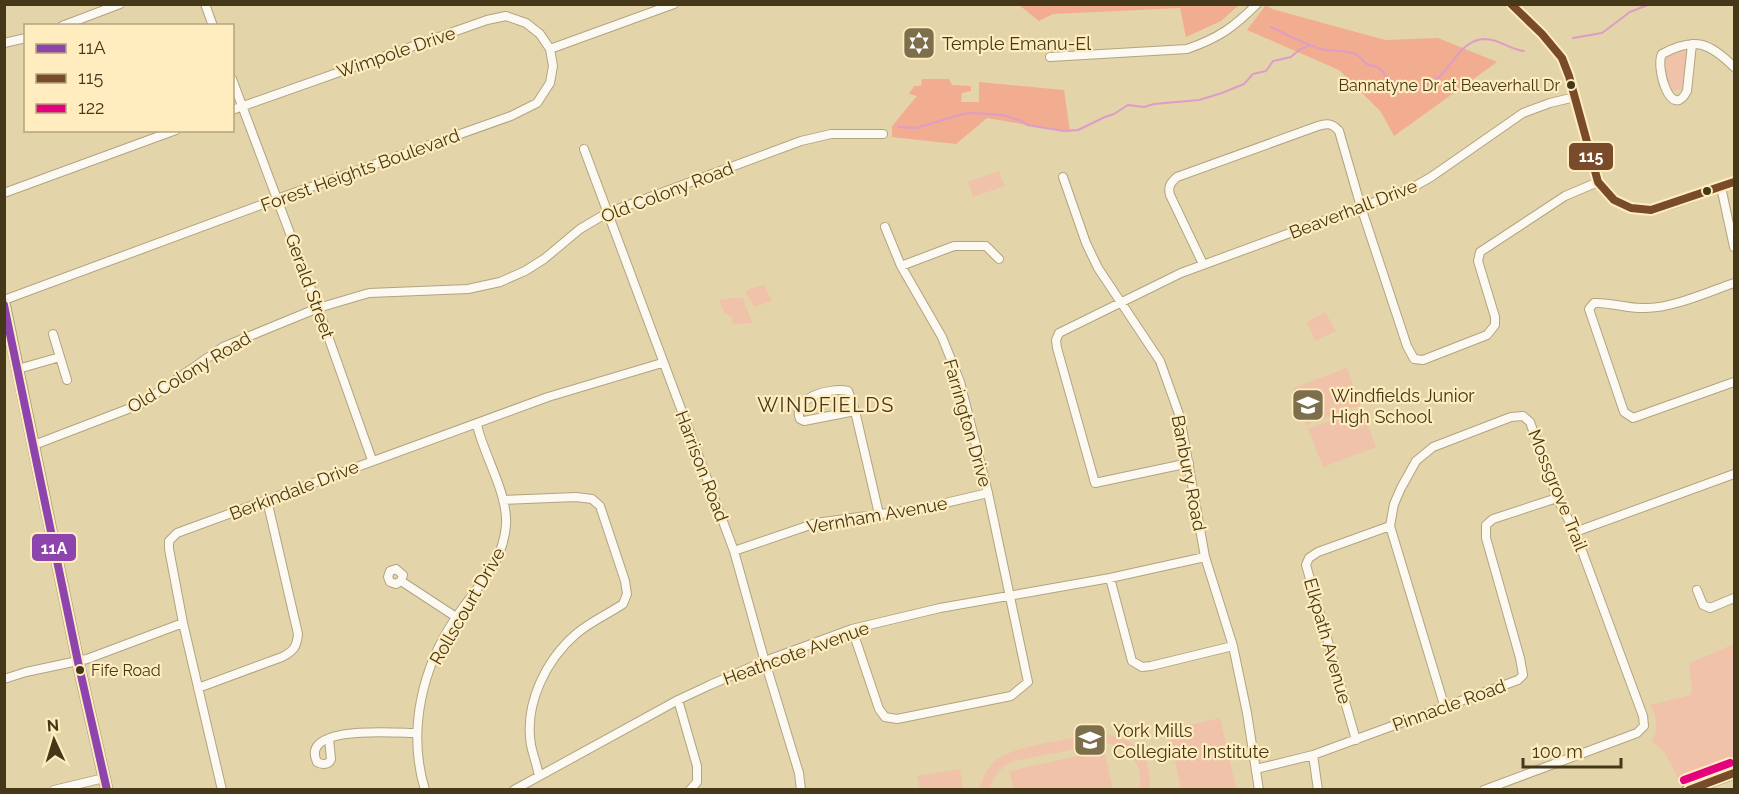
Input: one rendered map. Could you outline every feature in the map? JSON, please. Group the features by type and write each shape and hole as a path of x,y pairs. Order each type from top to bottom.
{"main road":[{"path":"4,301 78,662 107,789"},
{"path":"1688,789 1734,773"}],"street":[{"path":"67,24 120,4"},
{"path":"206,4 212,24"},
{"path":"550,49 674,4"},
{"path":"1050,57 1187,49 1207,42 1234,27 1257,4"},
{"path":"1510,4 1542,34 1562,58 1598,182 1614,200 1641,210 1660,209 1734,182"},
{"name":"Wimpole Drive","path":"234,109 487,20 507,16 526,23 540,34 550,49"},
{"path":"4,43 24,39"},
{"path":"1692,44 1687,92 1684,98 1673,100 1668,96 1659,63 1662,54 1668,51 1692,44 1699,43 1708,46 1734,67"},
{"name":"Forest Heights Boulevard","path":"4,301 277,199 512,116 537,103 550,83 553,66 550,49"},
{"name":"Gerald Street","path":"234,84 372,460"},
{"name":"Beaverhall Drive","path":"1189,463 1095,483 1056,340 1059,333 1160,282 1203,264 1410,189 1523,113 1575,97"},
{"path":"1203,264 1170,195 1168,188 1172,182 1177,177 1326,123 1334,125 1339,131 1361,207 1407,346 1414,359 1423,360 1487,335 1495,325 1495,317 1478,261 1480,252 1564,196 1598,182"},
{"path":"4,193 171,132"},
{"name":"Old Colony Road","path":"34,445 141,404 224,347 318,308 369,293 468,289 500,282 525,271 544,259 580,229 607,213 801,141 831,134 883,134"},
{"name":"Harrison Road","path":"584,149 734,551 799,773 801,789"},
{"name":"Banbury Road","path":"1063,177 1086,243 1098,268 1160,361 1180,417 1205,557 1233,646 1247,712 1259,789"},
{"path":"1721,187 1734,247"},
{"name":"Farrington Drive","path":"852,629 879,709 885,717 897,719 1011,696 1028,682 988,493 960,382 942,337 901,266 885,227"},
{"path":"901,266 954,246 972,244 986,246 999,259"},
{"path":"1734,283 1660,307 1643,309 1594,303 1589,309 1624,412 1633,418 1734,382"},
{"path":"53,334 67,380"},
{"path":"18,369 60,357"},
{"name":"Berkindale Drive","path":"222,789 183,623 169,549 170,541 177,533 372,460 548,398 662,363"},
{"path":"855,411 804,421 797,413 800,405 811,397 839,389 848,391 855,411 879,514"},
{"name":"Mossgrove Trail","path":"1390,526 1394,504 1401,488 1416,461 1433,447 1511,417 1523,416 1530,422 1557,498 1575,532 1643,716 1644,726 1637,734 1484,789"},
{"name":"Rollscourt Drive","path":"425,789 419,771 416,733 428,674 456,617 492,568 502,550 506,523 502,500 477,424"},
{"path":"1575,532 1734,474"},
{"name":"Vernham Avenue","path":"734,551 816,523 924,508 988,493"},
{"path":"502,500 576,497 592,499 600,506 627,594 623,604 566,643 548,667 535,694 530,722 531,745 539,776"},
{"name":"Pinnacle Road","path":"1256,769 1313,755 1518,680 1523,675 1521,658 1486,538 1486,525 1493,519 1557,498"},
{"path":"198,688 282,657 292,652 297,645 298,634 267,500"},
{"path":"1390,526 1445,708"},
{"name":"Elkpath Avenue","path":"1356,740 1306,565 1309,558 1318,552 1390,526"},
{"name":"Heathcote Avenue","path":"514,789 678,700 765,662 852,629 940,608 1110,578 1205,557"},
{"path":"1110,578 1132,661 1142,667 1233,646"},
{"path":"401,581 456,617"},
{"path":"1697,590 1703,605 1710,608 1734,598"},
{"path":"4,679 26,672 78,662 183,623"},
{"path":"678,700 698,766 697,782 690,789"},
{"path":"329,739 352,733 416,733"},
{"path":"1313,755 1318,789"},
{"path":"54,789 104,778"}],"shaded area":[{"path":"1019,5 1239,5 1221,21 1186,37 1180,8 1053,14 1039,21"},
{"path":"1266,5 1272,9 1385,40 1438,38 1497,62 1394,136 1381,112 1339,70 1247,30"},
{"path":"1681,49 1686,53 1684,84 1682,89 1673,91 1668,85 1663,62 1671,53"},
{"path":"922,79 949,79 952,85 971,86 971,91 962,93 961,102 979,102 979,82 1064,90 1070,132 987,118 956,144 892,137 892,126 917,96 909,94 914,86 921,86"},
{"path":"999,171 1005,186 973,197 968,182"},
{"path":"764,285 772,301 754,307 746,293 747,290"},
{"path":"743,298 752,323 733,324 732,317 725,314 719,300"},
{"path":"1325,312 1336,331 1315,341 1307,322"},
{"path":"1347,368 1361,405 1306,425 1293,388"},
{"path":"1362,409 1376,447 1323,467 1308,429"},
{"path":"1734,644 1734,760 1679,780 1665,753 1652,741 1656,723 1655,714 1650,705 1690,695 1692,690 1689,663"},
{"path":"1220,718 1236,787 1226,790 1181,789 1168,730"},
{"path":"1097,734 1120,737 1138,748 1148,766 1149,789 1139,789 1140,772 1129,753 1107,743 1013,761 998,772 990,789 980,789 990,766 1004,755 1029,747"},
{"path":"1104,750 1113,789 1014,789 1009,771"},
{"path":"960,769 963,789 920,789 917,776"}],"waterway":[{"path":"1573,38 1602,33 1630,12 1650,4"},
{"path":"1271,27 1321,49 1353,53 1367,64 1379,68 1390,79 1410,86 1425,85 1434,81 1442,75 1467,45 1475,41 1490,39 1524,51"},
{"path":"898,127 916,128 973,113 1003,115 1027,125 1064,131 1078,130 1128,105 1144,107 1199,100 1222,93 1244,84 1253,74 1266,71 1273,61 1291,57 1310,45"}],"transit line":[{"name":"115","path":"1511,4 1542,34 1562,58 1598,182 1614,200 1631,208 1651,210 1734,182"},
{"name":"11A","path":"4,305 107,790"},
{"name":"122","path":"1684,780 1730,763"},
{"name":"115","path":"1689,790 1734,773"}],"place":[{"name":"Temple Emanu-El","path":"919,43"},
{"name":"Bannatyne Dr at Beaverhall Dr","path":"1571,85"},
{"name":"Windfields Junior High School","path":"1308,405"},
{"name":"Fife Road","path":"80,670"},
{"name":"York Mills Collegiate Institute","path":"1090,740"}],"district":[{"name":"WINDFIELDS","path":"826,405"}]}
